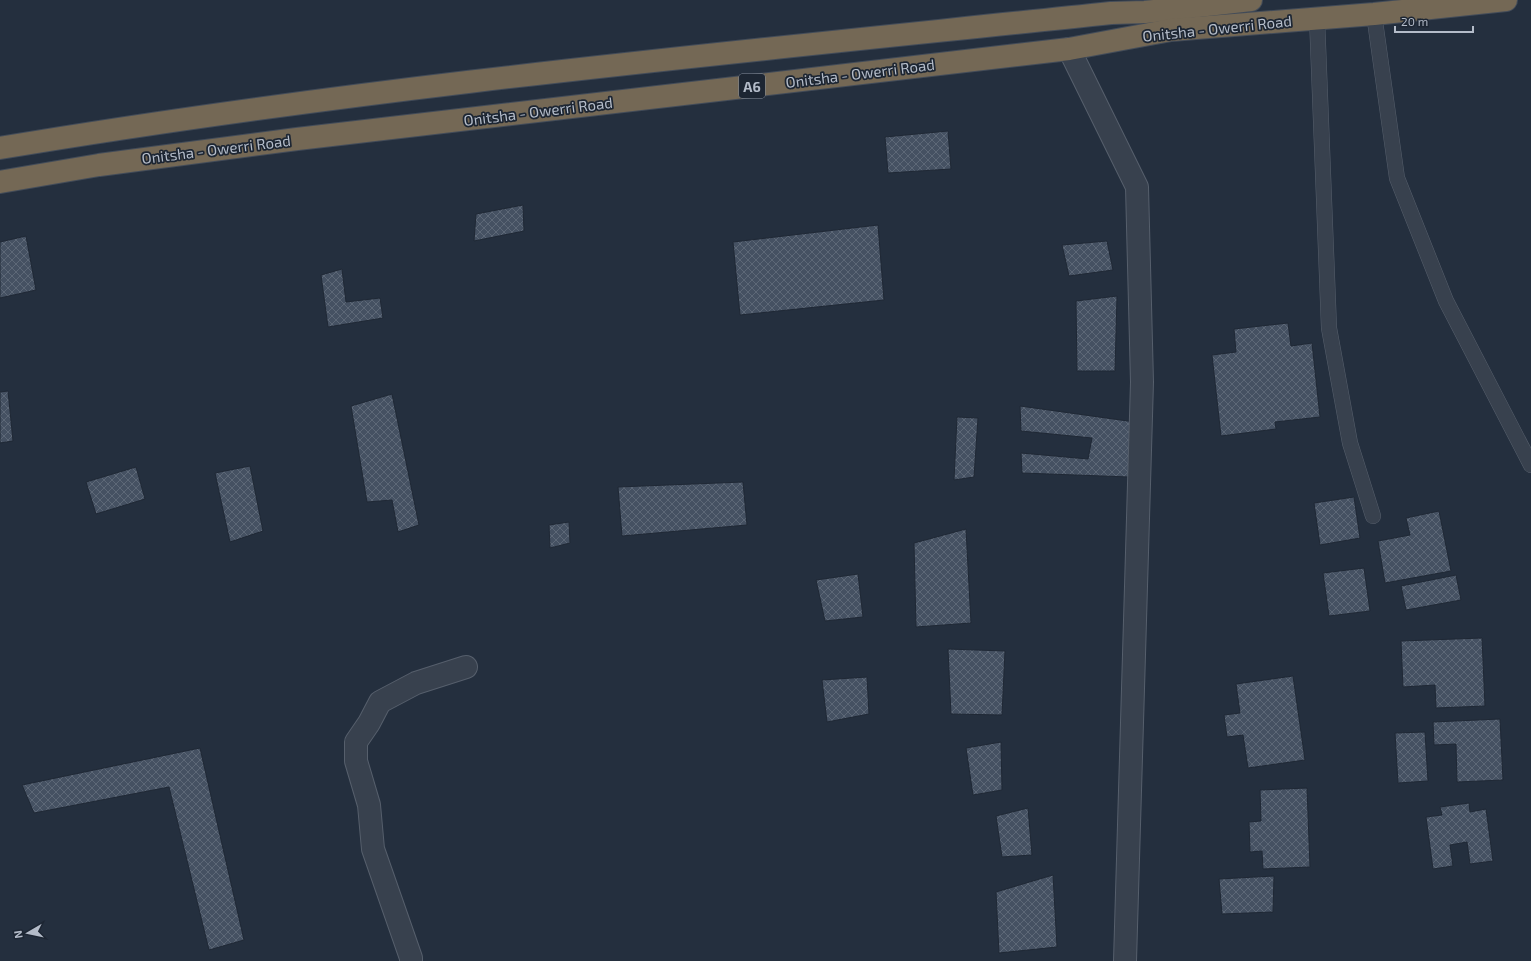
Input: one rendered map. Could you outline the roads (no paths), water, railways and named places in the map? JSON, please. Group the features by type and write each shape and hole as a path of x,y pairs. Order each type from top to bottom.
{"highway":[{"name":"Onitsha - Owerri Road","path":"0,148 109,130 564,70 1111,13 1140,6 1251,0"},
{"name":"Onitsha - Owerri Road","path":"0,182 99,164 305,138 1069,49 1171,30 1374,14 1506,0"}],"street":[{"path":"1069,49 1137,187 1142,382 1125,961"},
{"path":"411,961 373,849 369,805 356,761 356,742 369,723 380,702 416,683 466,667"}],"lane":[{"path":"1374,14 1397,178 1446,300 1531,465"},
{"path":"1318,18 1329,328 1350,443 1373,516"}]}
